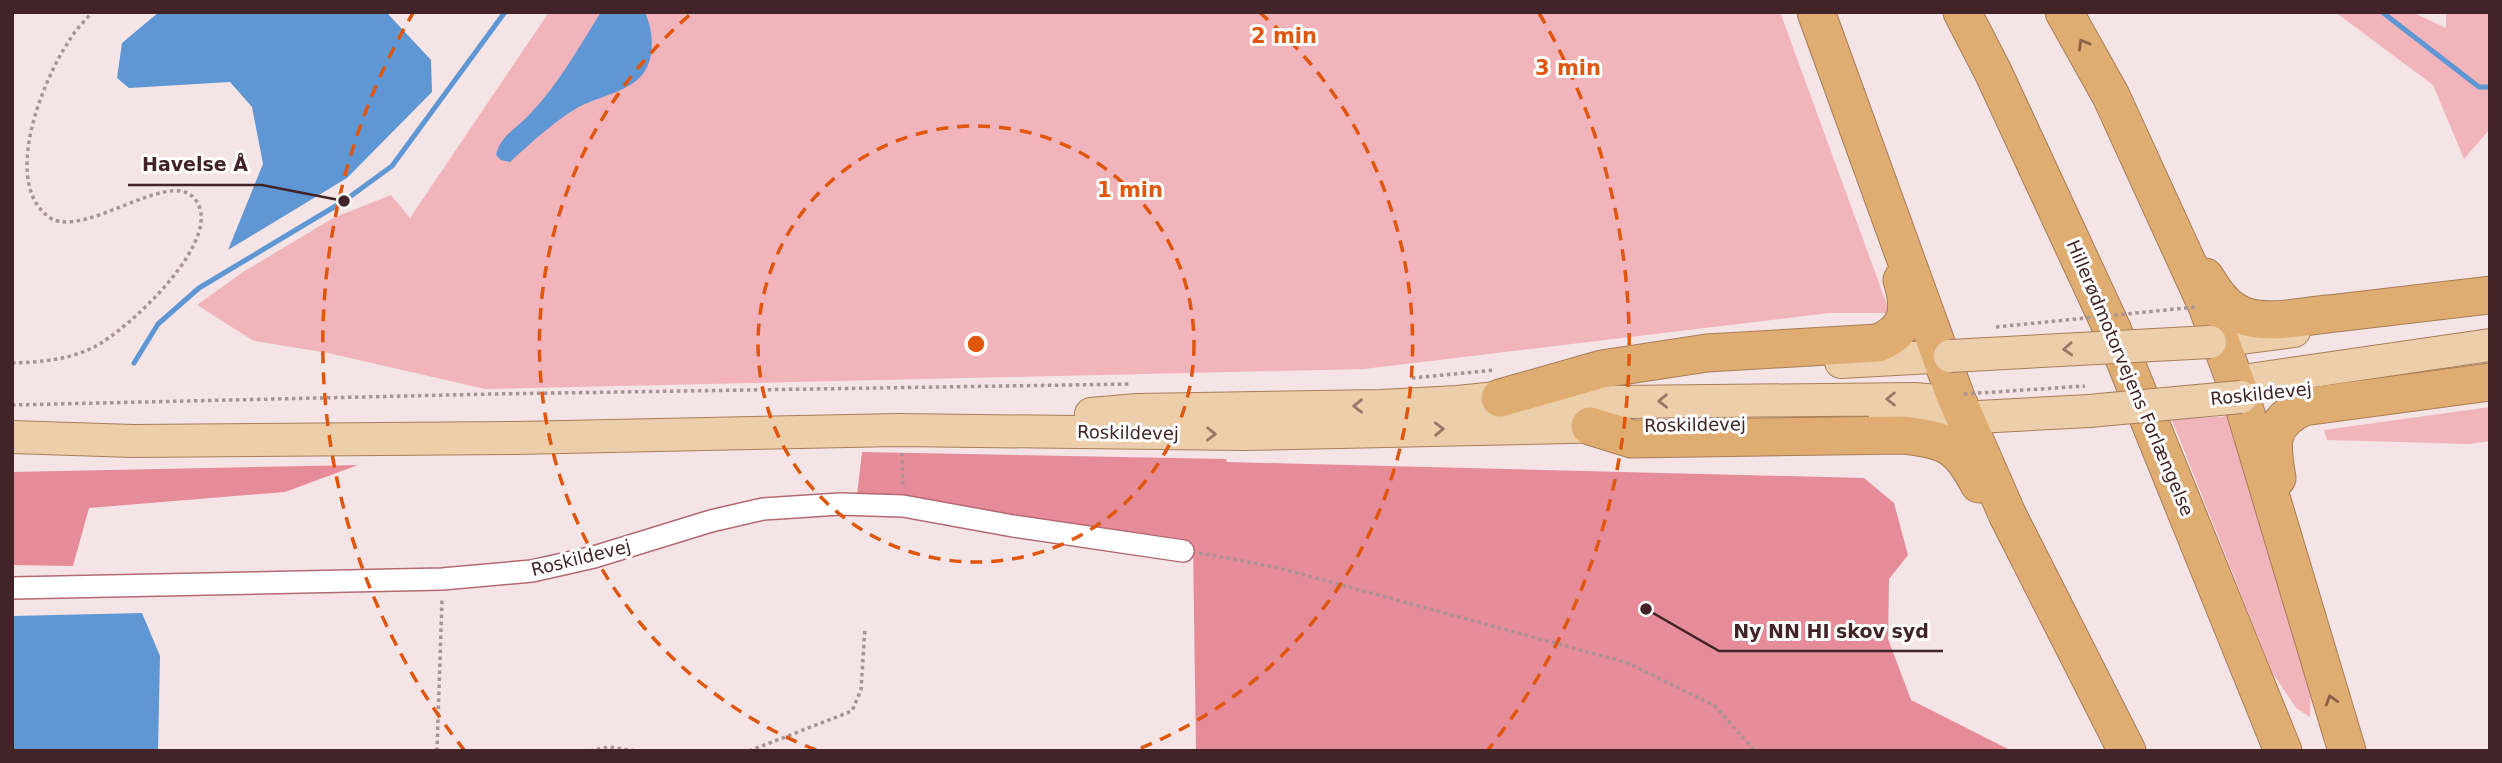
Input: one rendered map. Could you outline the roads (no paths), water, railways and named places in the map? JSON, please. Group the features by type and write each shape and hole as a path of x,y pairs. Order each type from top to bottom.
{"highway":[{"path":"1816,12 1945,356 1963,411 2008,516 2125,751"},
{"name":"Hillerødmotorvejens Forlængelse","path":"1962,12 1993,72 2113,331 2283,751"},
{"path":"2064,12 2140,142 2197,263 2215,293 2235,313 2251,318 2272,319 2490,295"},
{"path":"1501,384 1707,353 1878,343 1901,327 1909,300 1849,131 1833,59"},
{"path":"2111,96 2207,306 2215,341 2238,389 2347,751"},
{"path":"2316,650 2307,590 2287,520 2272,450 2280,423 2288,414 2303,407 2490,382"},
{"path":"1590,426 1632,439 1904,435 1932,439 1954,448 1972,471 2097,713 2125,751"}],"main road":[{"name":"Roskildevej","path":"898,430 1138,410 1381,405 1501,384 1749,365 2215,341 2490,307"},
{"name":"Roskildevej","path":"2238,389 2490,345"},
{"name":"Roskildevej","path":"12,437 133,441 516,438 898,430 1243,434 1864,423 1963,411 2490,368"},
{"name":"Roskildevej","path":"1501,384 1618,402 1915,399 1963,411"},
{"name":"Roskildevej","path":"12,453 133,441"}],"street":[{"name":"Roskildevej","path":"12,588 442,579 531,571 594,557 711,521 763,509 840,504 903,506 1013,526 1183,551"}],"water":[{"path":"159,12 388,14 431,60 432,92 347,178 228,250 263,164 252,107 230,82 129,88 117,78 122,43"},
{"path":"601,12 645,12 652,48 641,76 622,89 577,108 510,162 501,160 496,155 501,143 549,91"},
{"path":"142,613 160,656 158,751 12,751 12,616"}],"waterway":[{"path":"134,363 158,324 199,288 344,201 392,166 505,12"},
{"path":"2382,12 2479,87 2490,87"}],"place":[{"name":"Havelse Å","path":"344,201"},
{"name":"Ny NN HI skov syd","path":"1646,609"}]}
